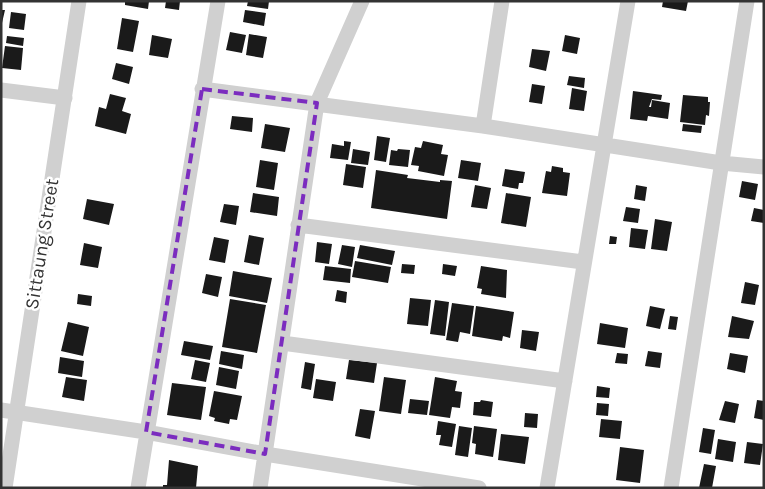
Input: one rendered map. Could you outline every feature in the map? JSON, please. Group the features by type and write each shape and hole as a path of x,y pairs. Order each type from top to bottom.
{"street":[{"name":"Sittaung Street","path":"5,488 79,1"},
{"path":"138,488 202,89 218,1"},
{"path":"260,488 298,225 318,102 362,1"},
{"path":"483,126 502,1"},
{"path":"547,488 583,262 628,1"},
{"path":"672,488 747,1"},
{"path":"202,89 318,102 603,146 721,163 764,167"},
{"path":"1,90 65,98"},
{"path":"298,225 583,262"},
{"path":"282,343 565,381"},
{"path":"1,410 146,432 429,483 479,488"}],"highlighted area":[{"path":"202,89 317,103 265,454 146,432"}],"building":[{"path":"125,1 149,1 148,9 125,5"},
{"path":"166,1 180,1 179,10 165,8"},
{"path":"248,1 269,1 268,9 247,6"},
{"path":"663,1 688,1 686,11 662,7"},
{"path":"1,10 5,10 2,23 1,23"},
{"path":"245,10 266,13 264,26 243,22"},
{"path":"11,12 26,14 24,30 9,28"},
{"path":"122,18 139,21 133,52 117,49"},
{"path":"230,32 246,35 242,53 226,50"},
{"path":"249,34 267,37 263,58 246,55"},
{"path":"152,35 172,39 168,58 149,55"},
{"path":"565,35 580,38 577,54 562,51"},
{"path":"7,36 24,38 23,46 6,43"},
{"path":"5,46 23,48 21,70 2,68"},
{"path":"532,49 550,51 546,71 529,67"},
{"path":"116,63 133,67 129,84 112,79"},
{"path":"569,76 585,78 584,88 567,85"},
{"path":"532,84 545,86 542,104 529,102"},
{"path":"572,88 587,91 584,111 569,109"},
{"path":"633,91 662,95 661,100 652,99 649,107 651,107 652,100 670,103 668,119 648,116 647,121 630,119"},
{"path":"110,94 126,98 122,111 131,114 126,134 95,126 99,107 106,109"},
{"path":"683,95 708,97 708,102 710,102 709,116 706,115 705,125 680,122"},
{"path":"232,116 253,118 252,132 230,129"},
{"path":"265,124 290,128 285,152 261,148"},
{"path":"683,124 702,126 701,133 682,131"},
{"path":"377,136 390,138 386,162 374,160"},
{"path":"344,141 351,142 348,160 330,158 332,144 344,146"},
{"path":"423,141 443,145 441,154 448,155 444,176 418,171 419,166 411,165 415,147 421,148"},
{"path":"353,149 370,152 368,165 351,163"},
{"path":"398,149 410,150 408,167 389,165 391,150 397,151"},
{"path":"260,160 278,163 274,190 256,187"},
{"path":"461,160 481,163 478,181 458,178"},
{"path":"346,164 366,167 363,188 343,185"},
{"path":"552,166 563,168 563,172 570,173 567,196 542,193 546,171 551,172"},
{"path":"505,169 525,172 523,183 519,183 518,189 502,186"},
{"path":"376,170 408,175 407,178 440,182 440,180 452,181 447,219 371,208"},
{"path":"742,181 758,184 755,200 739,197"},
{"path":"475,185 491,188 487,209 471,207"},
{"path":"636,185 647,187 645,201 634,199"},
{"path":"253,193 279,197 277,216 250,212"},
{"path":"506,193 531,197 526,227 501,223"},
{"path":"87,199 114,204 109,225 83,219"},
{"path":"224,204 239,206 236,225 220,222"},
{"path":"626,207 640,209 638,223 623,221"},
{"path":"754,208 764,210 764,223 751,221"},
{"path":"655,219 672,222 667,251 651,249"},
{"path":"631,228 648,230 645,249 629,247"},
{"path":"249,235 264,238 259,265 244,262"},
{"path":"610,236 617,237 616,244 609,244"},
{"path":"214,237 229,240 225,263 209,260"},
{"path":"317,242 332,244 329,264 315,262"},
{"path":"84,243 102,247 98,268 80,265"},
{"path":"342,245 355,247 352,267 338,264"},
{"path":"360,245 395,251 392,265 357,258"},
{"path":"355,261 391,267 388,283 352,277"},
{"path":"402,264 415,265 414,274 401,273"},
{"path":"443,264 457,266 455,276 442,274"},
{"path":"325,266 351,269 350,283 323,280"},
{"path":"481,266 507,270 506,298 481,294 482,289 477,288"},
{"path":"233,271 272,278 267,303 229,296"},
{"path":"206,274 222,277 218,297 202,293"},
{"path":"745,282 759,285 755,305 741,303"},
{"path":"337,290 347,292 346,303 335,301"},
{"path":"78,294 92,296 91,306 77,304"},
{"path":"410,298 431,300 428,326 407,324"},
{"path":"230,299 266,305 257,353 222,347"},
{"path":"435,300 449,302 445,336 430,334"},
{"path":"452,303 474,306 470,334 460,332 458,342 446,340"},
{"path":"476,306 514,312 510,338 503,336 502,341 472,336"},
{"path":"650,306 665,309 660,329 646,326"},
{"path":"670,316 678,317 676,330 668,329"},
{"path":"732,316 754,321 749,339 728,337"},
{"path":"68,322 89,327 83,356 61,351"},
{"path":"600,323 628,328 625,348 597,344"},
{"path":"522,330 539,332 536,351 520,348"},
{"path":"184,341 213,346 210,360 181,355"},
{"path":"221,351 244,355 242,369 219,364"},
{"path":"648,351 662,353 660,368 645,366"},
{"path":"617,353 628,354 627,364 615,363"},
{"path":"730,353 748,356 745,373 727,369"},
{"path":"60,357 84,361 82,377 58,373"},
{"path":"195,360 210,363 206,382 191,379"},
{"path":"349,360 377,363 374,383 346,379"},
{"path":"305,362 315,364 311,390 301,388"},
{"path":"219,367 239,371 236,389 216,385"},
{"path":"66,377 87,380 84,401 62,397"},
{"path":"384,377 406,380 401,414 379,411"},
{"path":"435,377 457,381 455,391 462,392 460,408 452,407 450,418 429,415"},
{"path":"316,379 336,382 333,401 313,398"},
{"path":"172,383 206,387 201,420 167,415"},
{"path":"597,386 610,388 609,398 596,397"},
{"path":"214,391 242,396 237,420 230,419 229,424 214,421 215,418 209,416"},
{"path":"410,399 429,401 427,415 408,413"},
{"path":"481,400 493,402 491,417 473,415 474,402 480,402"},
{"path":"757,400 764,401 764,420 754,418"},
{"path":"725,401 739,404 735,423 719,420"},
{"path":"597,403 609,404 608,416 596,415"},
{"path":"360,409 375,411 370,439 355,436"},
{"path":"525,413 538,414 537,428 524,427"},
{"path":"601,419 622,421 620,439 599,437"},
{"path":"438,421 456,424 452,447 439,445 441,435 436,435"},
{"path":"459,426 472,428 468,457 455,455"},
{"path":"474,426 497,429 493,457 475,454 476,444 472,443"},
{"path":"703,428 715,430 711,454 699,452"},
{"path":"501,434 529,437 525,464 498,460"},
{"path":"718,439 736,442 733,462 715,459"},
{"path":"747,442 763,444 760,465 744,463"},
{"path":"620,447 644,450 640,483 616,480"},
{"path":"169,460 198,466 196,488 163,488 163,485 167,485"},
{"path":"704,464 716,466 712,488 699,488"}]}
